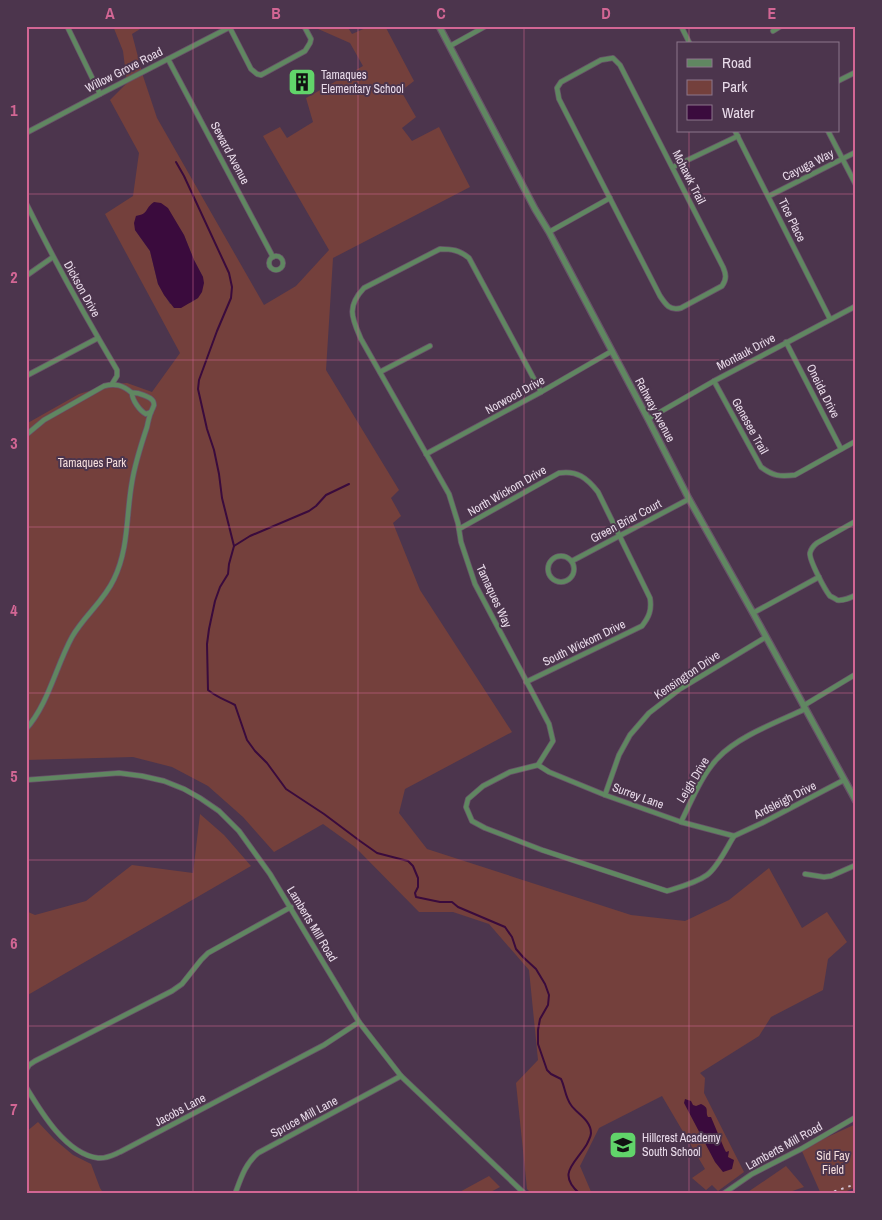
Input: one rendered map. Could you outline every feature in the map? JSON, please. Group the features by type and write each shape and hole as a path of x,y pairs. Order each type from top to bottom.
{"street":[{"path":"66,26 100,94"},
{"name":"Rahway Avenue","path":"439,26 689,499 856,801"},
{"path":"450,46 486,26"},
{"path":"681,26 689,42"},
{"path":"773,31 781,26"},
{"path":"231,27 252,69 261,75 305,51 311,39 305,27"},
{"name":"Willow Grove Road","path":"26,133 231,27"},
{"name":"Mohawk Trail","path":"613,58 620,65 673,167 723,266 726,281 722,286 681,308 669,308 610,198 558,99 557,88 561,82 601,60 613,58"},
{"name":"Seward Avenue","path":"168,59 273,257"},
{"path":"840,80 856,72"},
{"name":"Tice Place","path":"736,132 830,319"},
{"path":"828,132 856,185"},
{"path":"673,167 738,136"},
{"name":"Cayuga Way","path":"769,196 856,152"},
{"path":"549,232 610,198"},
{"name":"Dickson Drive","path":"26,203 53,257 118,370 118,376 112,384"},
{"name":"Tamaques Way","path":"538,765 553,741 549,724 475,584 461,542 458,523 449,494 362,340 352,318 353,306 357,295 364,288 429,253 440,249 461,252 469,258 541,392"},
{"path":"26,276 53,257"},
{"name":"Montauk Drive","path":"648,420 714,381 856,306"},
{"path":"26,376 98,338"},
{"name":"Oneida Drive","path":"786,342 841,449"},
{"path":"380,372 430,346"},
{"name":"Norwood Drive","path":"426,454 612,351"},
{"name":"Genesee Trail","path":"714,381 761,467 769,473 778,476 795,475 856,441"},
{"path":"26,435 53,414 104,386 112,384 124,387 132,393 132,397 142,412 146,414 151,412"},
{"path":"26,729 41,708 72,637 82,622 107,593 121,562 131,485 154,405 153,400 137,392 132,393"},
{"name":"North Wickom Drive","path":"459,529 559,473 569,471 589,481 598,492 620,536"},
{"name":"Green Briar Court","path":"572,561 689,499"},
{"path":"856,521 817,543 813,546 810,555 819,577 830,595 836,600 844,600 856,595"},
{"name":"South Wickom Drive","path":"526,682 642,626 649,618 651,609 650,598 620,536"},
{"path":"566,556 572,561 574,572 570,579 559,582 552,578 548,569 554,558 566,556"},
{"path":"753,613 819,577"},
{"name":"Kensington Drive","path":"605,794 619,755 630,735 649,713 680,689 766,637"},
{"name":"Leigh Drive","path":"681,822 701,782 717,758 738,742 804,707 856,674"},
{"path":"538,765 510,772 483,786 468,799 466,807 472,821 542,850 667,891 679,888 707,875 714,868 734,836"},
{"name":"Surrey Lane","path":"538,765 549,772 681,822 734,836"},
{"name":"Lamberts Mill Road","path":"26,780 119,773 142,776 164,781 184,789 219,811 239,831 270,874 359,1022 401,1076 525,1194"},
{"name":"Ardsleigh Drive","path":"734,836 844,780"},
{"path":"805,874 824,877 831,876 856,865"},
{"path":"26,1070 35,1061 172,991 182,984 208,953 291,907"},
{"name":"Jacobs Lane","path":"26,1087 50,1125 63,1138 76,1149 86,1154 98,1158 106,1157 120,1152 315,1049 359,1022"},
{"name":"Spruce Mill Lane","path":"235,1194 243,1172 252,1158 258,1153 401,1076"},
{"name":"Lamberts Mill Road","path":"723,1194 752,1174 801,1149 856,1117"}],"green space":[{"name":"Tamaques Park","path":"113,26 145,26 132,34 157,118 264,305 296,286 329,250 263,136 280,127 287,138 313,122 306,98 363,66 350,43 316,28 320,26 347,26 352,34 370,26 385,26 414,81 401,91 416,117 402,128 412,141 439,127 470,187 333,258 326,370 399,490 391,498 401,516 393,523 420,590 512,732 405,789 399,813 427,849 631,915 685,921 729,900 769,868 802,928 827,912 847,942 828,959 823,990 771,1017 759,1036 700,1073 705,1078 704,1093 744,1172 718,1191 712,1185 706,1190 692,1178 705,1169 662,1096 599,1128 580,1166 592,1194 532,1194 527,1189 516,1083 538,1060 529,970 489,924 453,912 419,912 355,847 323,824 274,852 243,817 208,786 172,767 133,757 26,760 26,424 79,394 112,384 127,383 152,392 180,353 105,214 133,196 139,153 110,100 127,83 123,51","holes":["147,212 175,221 184,235 203,277 198,298 190,303 170,304 158,284 150,251 135,230 136,216"]},
{"path":"200,814 224,835 251,866 26,996 26,911 35,915 86,901 132,865 193,873"},
{"path":"38,1122 73,1155 91,1164 104,1194 26,1194 26,1132"},
{"name":"Sid Fay Field","path":"856,1124 856,1187 840,1194 821,1194 801,1149"},
{"path":"786,1166 804,1187 784,1194 745,1194"},
{"path":"489,1176 500,1187 487,1194 456,1194"}],"water":[{"path":"154,202 161,203 168,208 184,235 203,277 202,292 198,298 181,308 174,308 164,295 158,284 150,251 135,230 136,216 145,213"},
{"path":"685,1099 691,1101 693,1105 701,1104 705,1107 707,1115 711,1117 726,1152 729,1151 728,1157 734,1160 732,1169 723,1172 715,1162 684,1103"}],"waterway":[{"path":"176,162 229,273 232,287 231,298 199,380 198,389 214,450 222,498 234,546 228,574 220,587 215,601 209,629 207,644 208,690 235,705 247,740 286,789 377,853 408,861 413,866 418,878 416,897 440,902 452,902 458,907 505,927 512,937 516,949 536,969 549,995 548,1005 540,1019 538,1030 538,1044 547,1070 561,1079 569,1102 589,1124 591,1134 587,1144 573,1163 569,1174 569,1180 580,1194"},
{"path":"234,546 250,536 309,511 326,495 349,484"}],"railway":[{"path":"827,1194 856,1184"}],"place":[{"name":"Tamaques Elementary School","path":"302,82"},
{"name":"Hillcrest Academy South School","path":"623,1145"}]}
